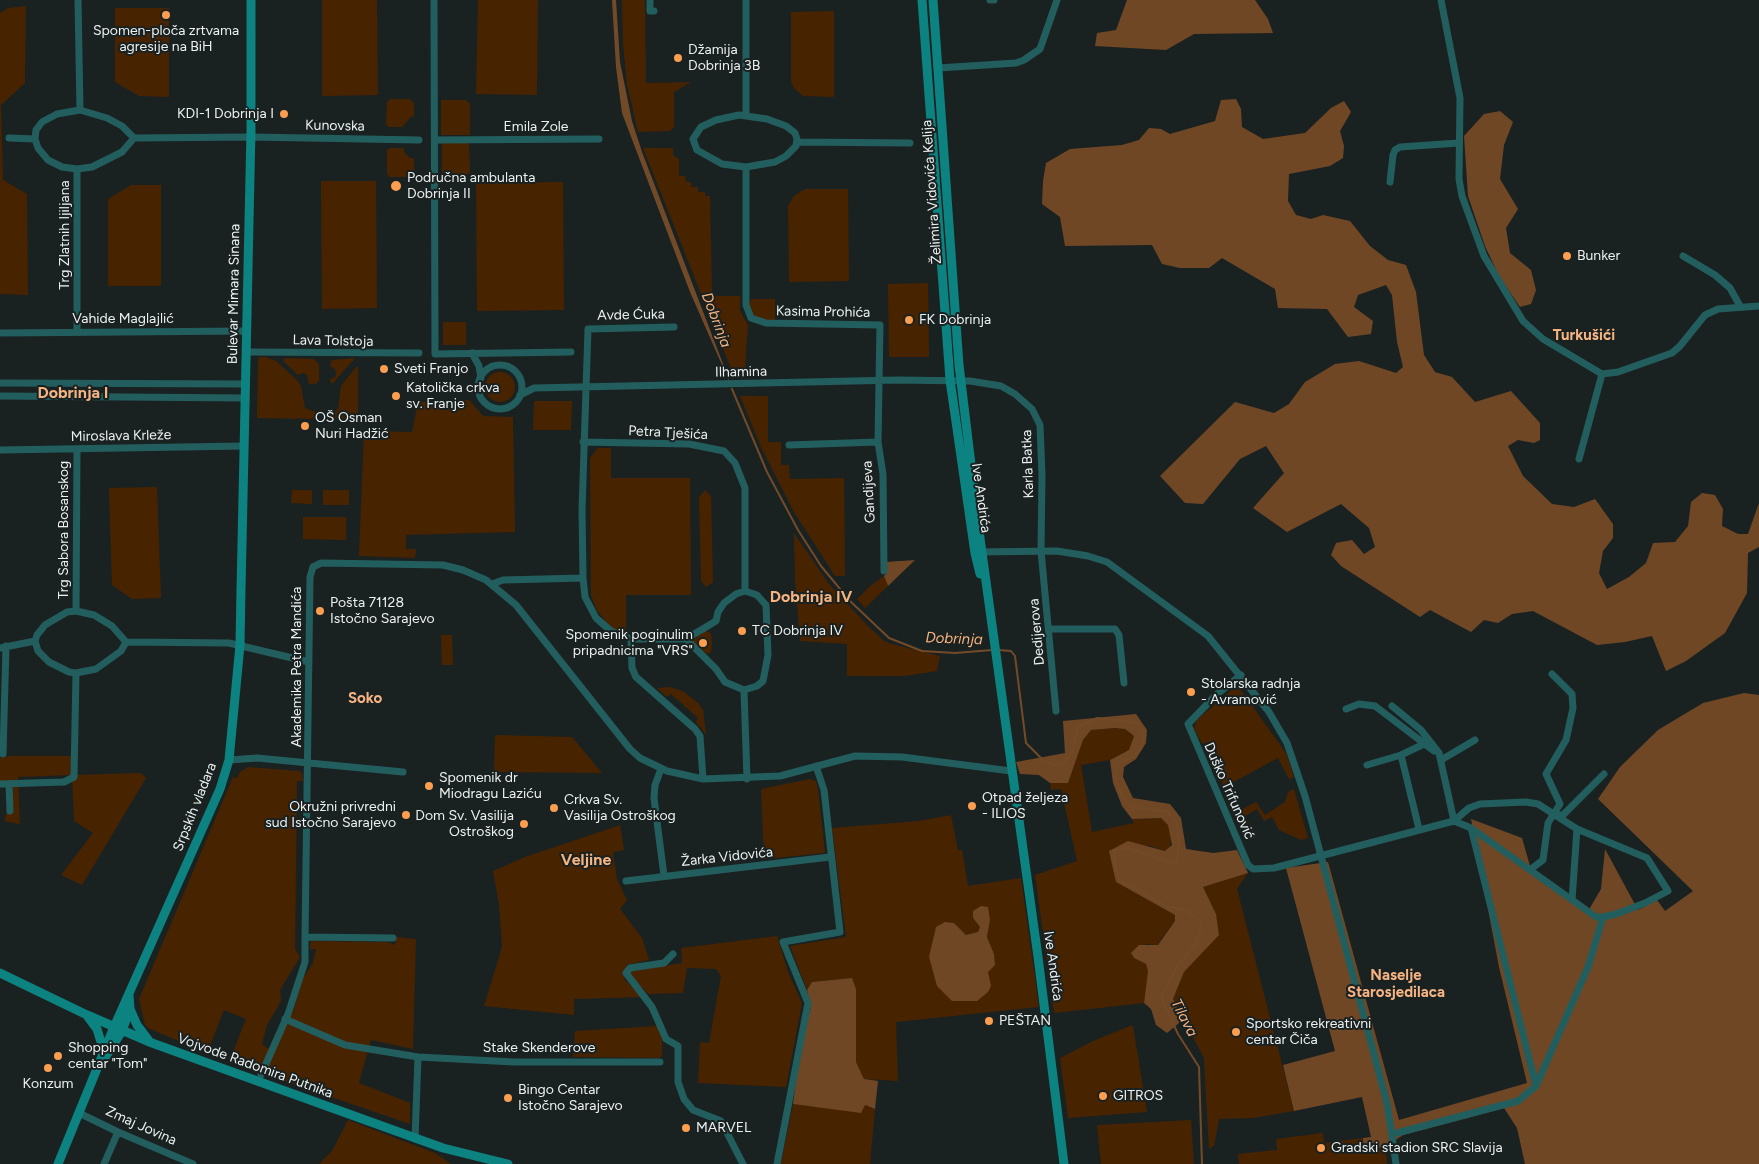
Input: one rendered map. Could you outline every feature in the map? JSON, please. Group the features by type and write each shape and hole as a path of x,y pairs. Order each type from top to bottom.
{"main road":[{"name":"Bulevar Mimara Sinana","path":"241,589 251,137 251,0"},
{"name":"Želimira Vidovića Kelija","path":"922,0 950,380"},
{"name":"Želimira Vidovića Kelija","path":"933,0 961,381"},
{"name":"Ive Andrića","path":"950,380 997,664 1038,957 1064,1164"},
{"name":"Ive Andrića","path":"961,381 978,552"},
{"name":"Srpskih vladara","path":"118,1029 130,992 210,812 229,760 240,645 241,589"},
{"name":"Vojvode Radomira Putnika","path":"0,973 87,1015 152,1043 415,1139 476,1158 508,1164"},
{"name":"Srpskih vladara","path":"118,1029 130,1009 130,992"},
{"path":"130,1009 144,1037 152,1043"},
{"path":"87,1015 97,1029 104,1052"},
{"path":"100,1064 104,1052 118,1029"},
{"path":"58,1164 100,1064 118,1029"}],"street":[{"path":"78,0 80,110"},
{"path":"434,0 435,354 474,356 571,352"},
{"path":"650,0 650,11 654,11"},
{"path":"746,0 746,115"},
{"path":"938,68 1016,63 1024,60 1040,49 1057,0"},
{"path":"1441,0 1460,98 1459,179 1462,196 1484,256 1523,321 1535,332 1602,374 1627,370 1672,353 1705,316 1718,309 1759,306"},
{"path":"9,138 35,138 36,130 42,122 57,114 80,110 107,118 122,126 134,138 251,137"},
{"path":"746,115 767,119 786,126 794,133 797,142 792,151 780,159 762,166 746,167 730,166 705,156 698,150 693,139 697,131 708,124 730,116 746,115"},
{"name":"Kunovska","path":"251,137 419,140"},
{"name":"Trg Zlatnih ljiljana","path":"35,138 38,148 48,160 62,167 77,169 92,167 122,152 134,138"},
{"name":"Emila Zole","path":"435,140 599,139"},
{"path":"797,142 910,143"},
{"path":"1390,182 1393,155 1400,146 1459,143"},
{"name":"Kasima Prohića","path":"746,167 746,305 751,318 766,323 880,326 879,380"},
{"name":"Trg Zlatnih ljiljana","path":"77,169 77,331"},
{"path":"1683,256 1715,275 1730,288 1740,306"},
{"name":"Avde Ćuka","path":"586,387 588,329 674,327"},
{"name":"Vahide Maglajlić","path":"0,333 247,331"},
{"name":"Lava Tolstoja","path":"246,352 419,354"},
{"path":"474,356 493,366 510,368 521,381 520,394 516,401 506,408 490,406 479,392 481,378 474,356"},
{"path":"481,378 493,366"},
{"path":"1579,459 1602,374"},
{"path":"878,442 879,380"},
{"name":"Ilhamina","path":"520,394 534,388 950,380"},
{"name":"Karla Batka","path":"950,380 1001,386 1024,400 1037,417 1040,425 1042,476 1041,551"},
{"name":"Ilhamina","path":"521,381 534,388"},
{"path":"0,383 246,384"},
{"path":"586,387 583,442 583,578 585,597 596,618 611,631 631,639 686,640 716,621 718,612 736,594 745,591 757,595 766,605 768,655 763,681 757,686 744,690 724,682 716,669 686,640"},
{"path":"0,396 245,398"},
{"name":"Petra Tješića","path":"583,442 689,444 724,451 735,463 745,488 745,591"},
{"name":"Gandijeva","path":"789,445 878,442 883,474 884,571"},
{"name":"Miroslava Krleže","path":"0,450 243,446"},
{"name":"Trg Sabora Bosanskog","path":"76,611 77,449"},
{"path":"978,552 1041,551 1073,553 1111,564 1208,636 1269,712 1287,743 1305,796 1387,1103 1396,1164"},
{"name":"Dedijerova","path":"1041,551 1056,711"},
{"name":"Akademika Petra Mandića","path":"261,1075 285,1019 305,962 310,577 313,567 318,564 443,565 463,570 492,584 516,605 630,749 640,758 661,769 703,779 747,779"},
{"path":"492,584 503,580 583,578"},
{"name":"Trg Sabora Bosanskog","path":"35,641 45,625 67,612 76,611 94,615 112,626 126,642"},
{"path":"1049,629 1115,629 1119,635 1124,683"},
{"path":"631,639 632,668 636,678 695,729 700,736 703,779"},
{"path":"3,754 3,647 35,641 38,651 49,662 76,673 96,669 121,651 126,642 229,643 309,662"},
{"path":"0,784 69,781 74,777 76,673"},
{"path":"1530,869 1543,860 1548,823 1560,804 1546,774 1566,740 1574,700 1572,694 1552,674"},
{"name":"Duško Trifunović","path":"1241,675 1189,720 1188,727 1248,865 1252,869 1274,868 1321,856"},
{"path":"744,690 747,779 783,776 846,758 871,756 902,757 1011,771"},
{"path":"1346,710 1360,704 1375,706 1440,757"},
{"path":"1392,706 1421,730 1440,757 1454,821"},
{"path":"1440,757 1475,740"},
{"path":"1367,765 1401,755 1424,744"},
{"path":"1401,755 1419,829"},
{"path":"229,760 257,758 309,765 403,772"},
{"path":"777,1164 808,1002 783,942 840,932 830,857 824,790 816,766"},
{"path":"661,769 655,785 654,798 664,876"},
{"path":"1554,816 1563,815 1604,774"},
{"path":"9,784 10,811"},
{"path":"1321,856 1454,821 1469,808 1480,804 1526,802 1538,804 1577,829 1647,858 1668,891 1645,904 1603,918 1596,916 1471,828 1454,821"},
{"path":"1471,828 1536,1086"},
{"path":"1572,900 1577,829"},
{"name":"Žarka Vidovića","path":"626,881 830,857"},
{"path":"1393,1134 1518,1101 1536,1086 1588,967 1603,918"},
{"path":"305,937 393,938"},
{"path":"673,954 664,963 630,968 626,974 652,1007 666,1039 678,1046 678,1082 684,1099 693,1110 721,1121 742,1164"},
{"name":"Stake Skenderove","path":"285,1019 345,1045 418,1057 514,1062 660,1062"},
{"path":"415,1139 418,1057"},
{"name":"Zmaj Jovina","path":"79,1113 193,1164"},
{"path":"104,1164 118,1132"}],"shaded area":[{"path":"322,0 377,0 378,95 322,96"},
{"path":"478,0 538,0 537,95 476,94"},
{"name":"Dobrinja","path":"612,0 616,0 620,62 632,121 642,152 733,390 690,292 622,113 616,67"},
{"path":"622,0 645,0 646,83 691,82 674,92 674,127 670,131 638,132 627,84 623,44"},
{"path":"1127,0 1255,0 1268,19 1273,33 1194,34 1166,50 1095,46 1097,33 1116,30"},
{"path":"26,6 25,83 1,105 3,180 27,194 28,295 0,294 0,13 8,8"},
{"path":"115,8 169,8 169,97 139,96 115,82"},
{"path":"834,11 834,97 803,96 794,88 791,81 791,12"},
{"path":"390,99 410,99 414,103 414,116 402,127 389,127 386,124 387,102"},
{"path":"1236,99 1241,109 1242,127 1263,139 1305,133 1331,108 1344,101 1351,112 1340,131 1344,146 1343,158 1330,166 1289,174 1288,201 1296,215 1311,219 1323,215 1350,221 1370,246 1388,260 1406,265 1416,292 1424,355 1435,372 1452,377 1475,402 1511,391 1540,423 1540,440 1534,443 1518,440 1508,446 1523,476 1552,504 1574,507 1595,499 1613,524 1613,538 1603,551 1599,573 1607,589 1629,577 1646,563 1653,543 1675,542 1688,526 1691,502 1702,493 1715,495 1723,509 1722,526 1738,534 1748,534 1759,503 1759,547 1748,553 1747,593 1725,633 1686,661 1666,671 1652,636 1625,642 1597,645 1533,611 1512,614 1498,623 1484,620 1471,632 1430,610 1420,617 1341,566 1331,555 1336,543 1352,540 1364,554 1375,547 1369,528 1341,504 1287,532 1253,508 1284,473 1266,446 1240,459 1203,504 1185,503 1160,476 1235,402 1274,413 1289,404 1305,382 1335,364 1359,361 1396,373 1403,367 1397,342 1392,295 1386,285 1358,295 1354,307 1373,321 1371,334 1348,337 1327,309 1278,308 1275,289 1222,258 1209,268 1180,268 1162,264 1152,245 1065,246 1060,217 1042,204 1046,163 1070,149 1122,145 1139,140 1149,128 1161,129 1170,134 1215,121 1221,100"},
{"path":"441,100 466,100 470,104 470,135 441,135"},
{"path":"1500,111 1513,122 1504,145 1500,179 1518,209 1506,228 1510,253 1531,270 1536,290 1531,304 1520,307 1499,276 1485,246 1468,196 1464,136 1484,114"},
{"path":"442,143 469,143 470,172 467,175 442,175"},
{"path":"390,148 404,148 404,152 410,158 414,158 414,174 411,177 390,177 387,174 387,150"},
{"path":"643,148 673,148 673,155 679,159 679,176 685,176 686,182 691,182 691,187 698,187 698,192 705,192 705,196 710,196 712,296 740,296 740,311 748,325 745,369 731,369"},
{"path":"321,181 376,181 377,308 322,309"},
{"path":"563,182 564,310 477,311 476,183"},
{"path":"131,185 161,185 161,286 108,286 108,199"},
{"path":"805,189 848,189 849,281 789,282 788,206 794,196"},
{"name":"FK Dobrinja","path":"928,283 929,357 889,357 888,284"},
{"path":"752,299 775,299 775,321 766,321 754,316 749,308 749,302"},
{"path":"443,322 466,322 466,345 443,345"},
{"path":"260,357 276,361 297,380 301,386 305,408 318,413 318,419 257,418 258,360"},
{"path":"285,358 314,359 319,364 319,381 315,384 309,384 307,375 304,373 298,375 283,361"},
{"path":"355,358 331,383 330,379 335,377 336,374 335,369 330,366 332,360"},
{"path":"358,367 358,419 324,418 324,414 333,413 338,409 341,386"},
{"path":"500,372 511,376 515,387 511,398 500,402 489,398 485,387 489,376"},
{"path":"740,396 768,396 768,442 781,442 781,465 789,465 790,479 844,478 845,576 835,576 794,512 762,449"},
{"path":"469,400 483,416 513,417 515,532 406,535 406,549 416,549 415,558 359,556 364,431 412,432 418,402"},
{"path":"534,401 572,401 571,430 533,430"},
{"path":"598,448 611,448 611,478 690,478 691,595 626,595 626,632 619,633 607,623 596,609 591,595 590,458"},
{"path":"157,487 161,598 132,599 112,585 109,488"},
{"path":"292,490 312,490 312,504 291,503"},
{"path":"323,490 349,490 349,505 323,505"},
{"path":"705,490 711,496 713,582 706,587 701,581 699,497"},
{"path":"303,517 346,517 346,540 303,539"},
{"path":"794,533 829,584 868,626 884,641 940,656 937,671 905,676 847,676 847,644 800,641 795,579"},
{"path":"915,560 888,586 884,576 887,573 886,562"},
{"path":"884,576 888,586 865,608 857,599"},
{"path":"706,630 711,634 712,643 711,652 707,654 692,641"},
{"path":"441,635 452,635 453,665 442,665"},
{"path":"1237,685 1286,753 1294,777 1289,779 1278,758 1230,784 1241,810 1256,802 1265,815 1285,802 1288,792 1294,789 1308,838 1301,840 1279,830 1272,817 1264,821 1257,809 1245,816 1256,837 1250,839 1221,781 1226,777 1208,742 1202,744 1194,728 1197,720"},
{"path":"669,687 683,691 698,703 703,710 706,735 696,722 698,718 671,694 667,697 657,688"},
{"path":"1744,693 1759,695 1759,1164 1525,1164 1517,1128 1504,1108 1403,1135 1385,1147 1364,1149 1363,1138 1371,1137 1362,1097 1294,1111 1283,1065 1335,1051 1286,868 1328,862 1399,1120 1527,1083 1499,967 1471,819 1522,838 1532,873 1587,913 1601,889 1605,849 1638,910 1657,900 1665,911 1693,891 1598,799 1620,767 1658,730 1703,703"},
{"path":"1136,714 1147,730 1146,743 1136,759 1124,767 1123,777 1133,798 1170,804 1181,818 1186,849 1213,853 1237,850 1248,873 1203,887 1216,914 1219,935 1184,972 1173,999 1184,1019 1167,1033 1156,1025 1151,1009 1144,1003 1148,971 1146,964 1134,958 1131,953 1139,945 1158,945 1175,921 1175,915 1116,882 1109,851 1128,841 1165,851 1172,845 1168,825 1161,818 1132,819 1122,806 1113,783 1110,760 1129,750 1134,736 1125,729 1091,730 1083,740 1068,783 1050,783 1039,775 1020,774 1016,762 1065,753 1063,721"},
{"path":"1125,729 1134,736 1129,750 1110,760 1081,765 1092,832 1134,823 1132,819 1161,818 1168,825 1171,835 1170,849 1165,851 1148,845 1116,882 1175,915 1175,921 1157,945 1146,944 1134,958 1146,964 1148,971 1144,1003 1054,1013 1035,875 1077,861 1061,789 1051,790 1050,783 1068,783 1083,740 1091,730"},
{"path":"495,735 572,737 602,773 494,772"},
{"path":"9,756 73,756 72,775 18,777 20,824 4,821 14,789 0,784 0,758"},
{"path":"248,767 299,771 302,773 303,781 297,781 295,949 300,957 280,990 281,1001 267,1025 262,1044 267,1048 272,1047 284,1024 293,1012 302,980 313,963 316,949 310,949 311,941 387,942 395,945 396,937 416,939 413,1049 371,1040 359,1083 410,1103 410,1124 229,1062 246,1019 224,1010 207,1053 145,1025 139,999 233,777 237,778 240,772"},
{"path":"141,773 146,778 82,885 61,875 93,833 74,821 72,775"},
{"path":"810,779 816,781 818,789 825,853 764,859 761,789"},
{"path":"951,815 958,850 962,850 968,886 1021,878 1039,1007 896,1022 898,1081 864,1079 856,1062 856,990 852,978 812,982 807,990 790,946 846,937 832,828 919,821","holes":["973,918 990,920 987,937 994,954 988,972 945,922 954,923 966,935 978,932 980,927"]},
{"path":"620,825 624,850 613,852 617,879 627,900 620,909 642,938 649,960 627,965 623,974 625,980 642,997 574,999 574,1015 484,1006 502,947 499,904 493,871 525,857"},
{"path":"1248,873 1237,889 1294,1111 1253,1118 1219,1119 1214,1146 1209,1149 1204,1058 1173,999 1184,972 1219,935 1216,914 1203,887"},
{"path":"981,906 988,907 990,920 987,937 994,954 995,965 988,972 991,986 988,992 977,1001 952,1001 937,986 929,957 936,927 945,922 954,923 966,935 978,932 980,927 973,918 973,911"},
{"path":"777,936 788,972 802,1003 786,1087 698,1083 700,1042 709,1043 721,976 716,969 687,968 683,993 648,994 632,978 630,971 682,963 681,948"},
{"path":"852,978 856,989 856,1062 864,1079 878,1081 875,1109 865,1105 861,1113 793,1104 801,1045 811,1007 807,990 812,982"},
{"path":"657,1026 662,1039 662,1056 659,1058 573,1057 575,1031"},
{"path":"1133,1026 1147,1112 1068,1118 1060,1058 1093,1041"},
{"path":"793,1104 860,1112 864,1105 875,1109 870,1164 781,1164"},
{"path":"348,1120 435,1153 451,1164 319,1164 332,1151"},
{"path":"1191,1120 1194,1164 1101,1164 1097,1125"},
{"name":"Gradski stadion SRC Slavija","path":"1323,1133 1324,1143 1363,1138 1365,1149 1385,1147 1387,1164 1239,1164 1238,1154 1277,1150 1276,1139"}],"waterway":[{"name":"Dobrinja","path":"732,389 767,472 798,530 821,566 850,601 889,638 922,651 955,653 992,650"},
{"name":"Dobrinja","path":"999,650 1011,651 1015,656 1026,743 1045,762 1057,765 1066,762 1072,752 1078,727 1097,718 1138,723 1144,733 1142,747 1131,758 1117,764 1115,776 1121,794 1130,807 1166,811 1176,821 1179,838 1177,865 1127,848 1114,851 1115,864 1119,880 1166,906 1188,911 1202,924 1196,944 1178,965 1161,997 1178,1034 1199,1067 1202,1164"}],"place":[{"name":"Spomen-ploča zrtvama agresije na BiH","path":"166,15"},
{"name":"Džamija Dobrinja 3B","path":"678,58"},
{"name":"KDI-1 Dobrinja I","path":"284,114"},
{"name":"Područna ambulanta Dobrinja II","path":"396,186"},
{"name":"Bunker","path":"1567,256"},
{"name":"FK Dobrinja","path":"909,320"},
{"name":"Sveti Franjo","path":"384,369"},
{"name":"Katolička crkva sv. Franje","path":"396,396"},
{"name":"OŠ Osman Nuri Hadžić","path":"305,426"},
{"name":"Pošta 71128 Istočno Sarajevo","path":"320,611"},
{"name":"TC Dobrinja IV","path":"742,631"},
{"name":"Spomenik poginulim pripadnicima \"VRS\"","path":"703,643"},
{"name":"Stolarska radnja - Avramović","path":"1191,692"},
{"name":"Spomenik dr Miodragu Laziću","path":"429,786"},
{"name":"Otpad željeza - ILIOS","path":"972,806"},
{"name":"Crkva Sv. Vasilija Ostroškog","path":"554,808"},
{"name":"Okružni privredni sud Istočno Sarajevo","path":"406,815"},
{"name":"Dom Sv. Vasilija Ostroškog","path":"524,824"},
{"name":"PEŠTAN","path":"989,1021"},
{"name":"Sportsko rekreativni centar Čiča","path":"1236,1032"},
{"name":"Shopping centar \"Tom\"","path":"58,1056"},
{"name":"Konzum","path":"48,1068"},
{"name":"GITROS","path":"1103,1096"},
{"name":"Bingo Centar Istočno Sarajevo","path":"508,1098"},
{"name":"MARVEL","path":"686,1128"},
{"name":"Gradski stadion SRC Slavija","path":"1321,1148"}],"district":[{"name":"Turkušići","path":"1584,336"},
{"name":"Dobrinja I","path":"73,393"},
{"name":"Dobrinja IV","path":"811,597"},
{"name":"Soko","path":"365,699"},
{"name":"Veljine","path":"586,860"},
{"name":"Naselje Starosjedilaca","path":"1396,984"}],"water label":[{"name":"Tilava","path":"1184,1018"}]}
